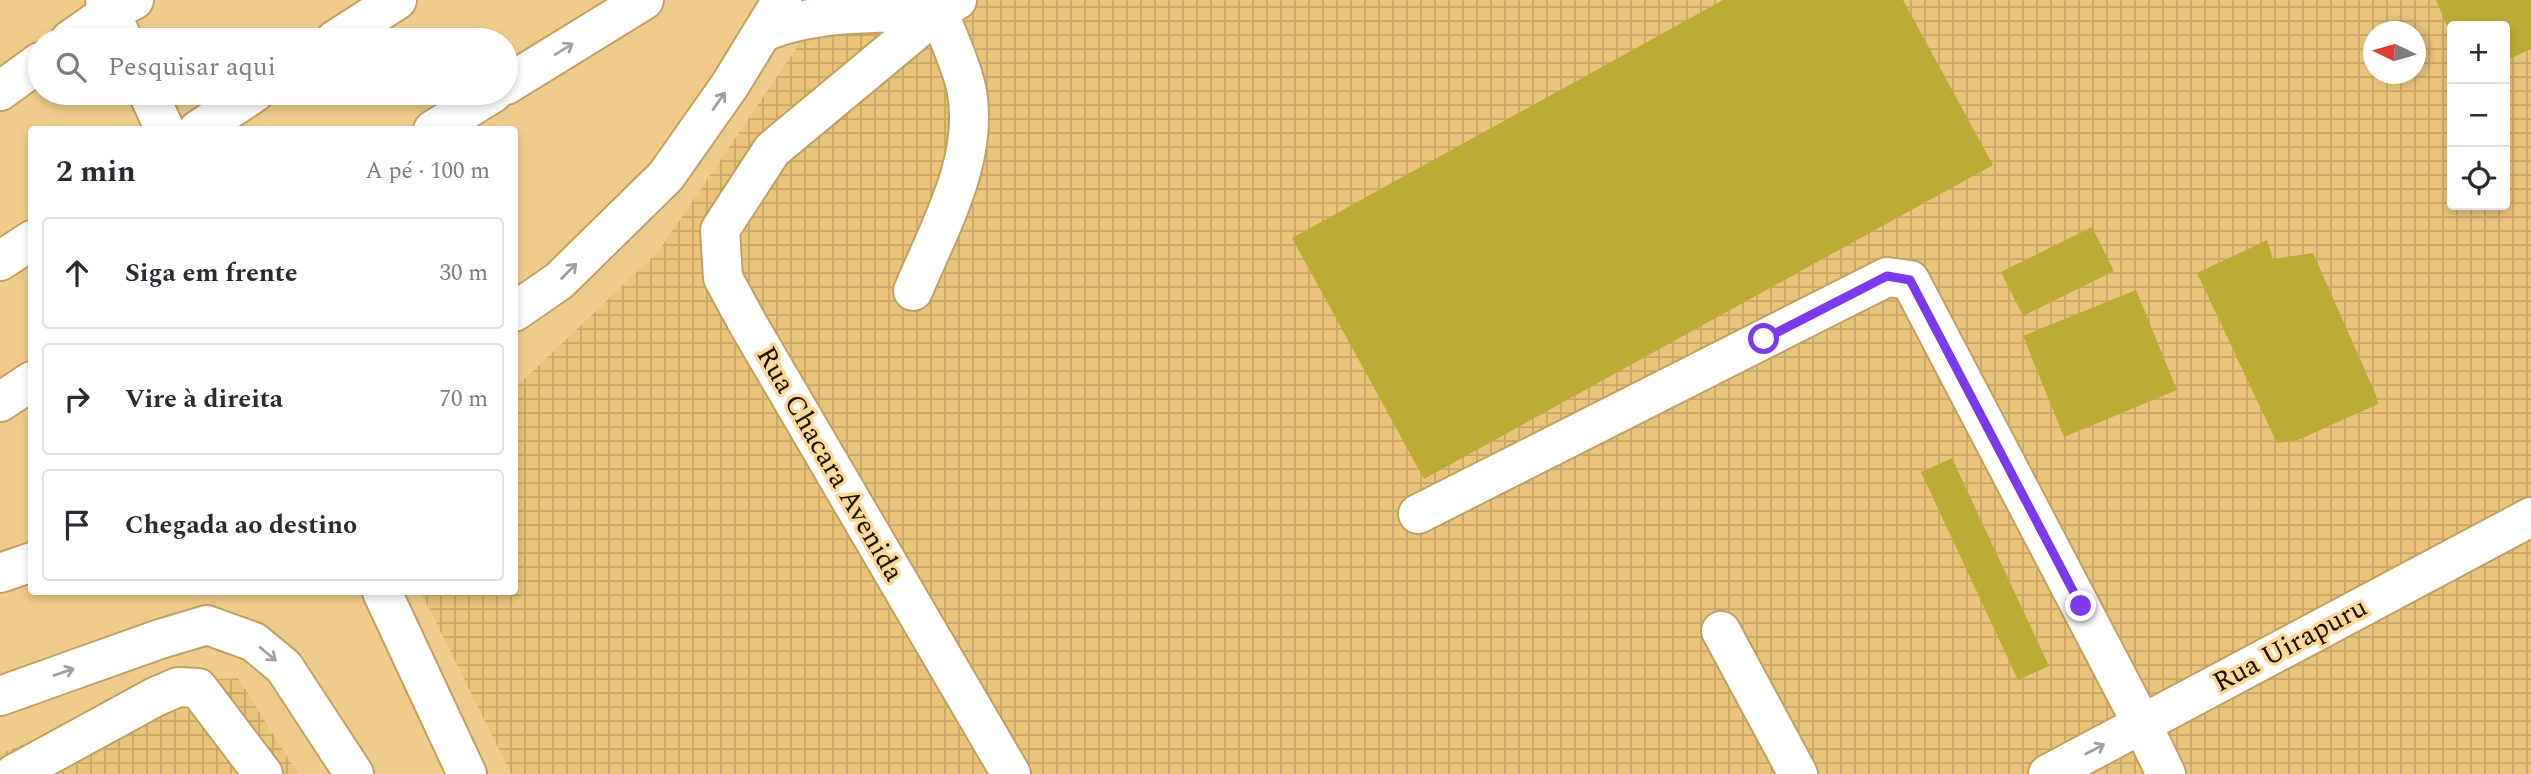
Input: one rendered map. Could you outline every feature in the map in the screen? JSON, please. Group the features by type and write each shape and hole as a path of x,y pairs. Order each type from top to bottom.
{"main road":[{"path":"354,28 397,0"},
{"path":"518,78 644,0"},
{"path":"518,309 559,281 666,176 730,85 773,16 788,22 948,6 966,88 970,127 964,167 913,291"},
{"name":"Rua Chacara Avenida","path":"948,6 772,150 720,230 723,278 1011,774"},
{"path":"91,28 118,13"},
{"path":"0,91 28,71"},
{"path":"154,105 163,126"},
{"path":"439,126 474,105"},
{"path":"0,261 28,243"},
{"path":"1418,514 1887,276 1910,280 2166,774"},
{"path":"0,402 28,384"},
{"name":"Rua Uirapuru","path":"2048,774 2531,517"},
{"path":"0,573 28,563"},
{"path":"383,595 467,774"},
{"path":"0,696 207,625 254,642 284,667 354,774"},
{"path":"1721,631 1798,774"},
{"path":"15,774 178,687 198,688 263,774"}],"shaded area":[{"path":"829,0 2531,0 2531,774 511,774 422,595 518,595 518,385 658,252"},
{"path":"238,678 298,774 0,774 0,754 162,682"}],"building":[{"path":"1723,0 1903,0 1993,165 1424,479 1292,238"},
{"path":"2436,0 2531,0 2531,49 2510,59 2510,21 2447,21 2447,26"},
{"path":"2092,227 2114,271 2023,316 2001,272"},
{"path":"2267,240 2273,259 2313,253 2378,404 2298,440 2277,443 2197,273"},
{"path":"2136,290 2177,390 2064,437 2023,336"},
{"path":"1952,458 2049,666 2018,680 1921,472"}],"route":[{"path":"1764,339 1887,276 1910,280 2081,606"}]}
